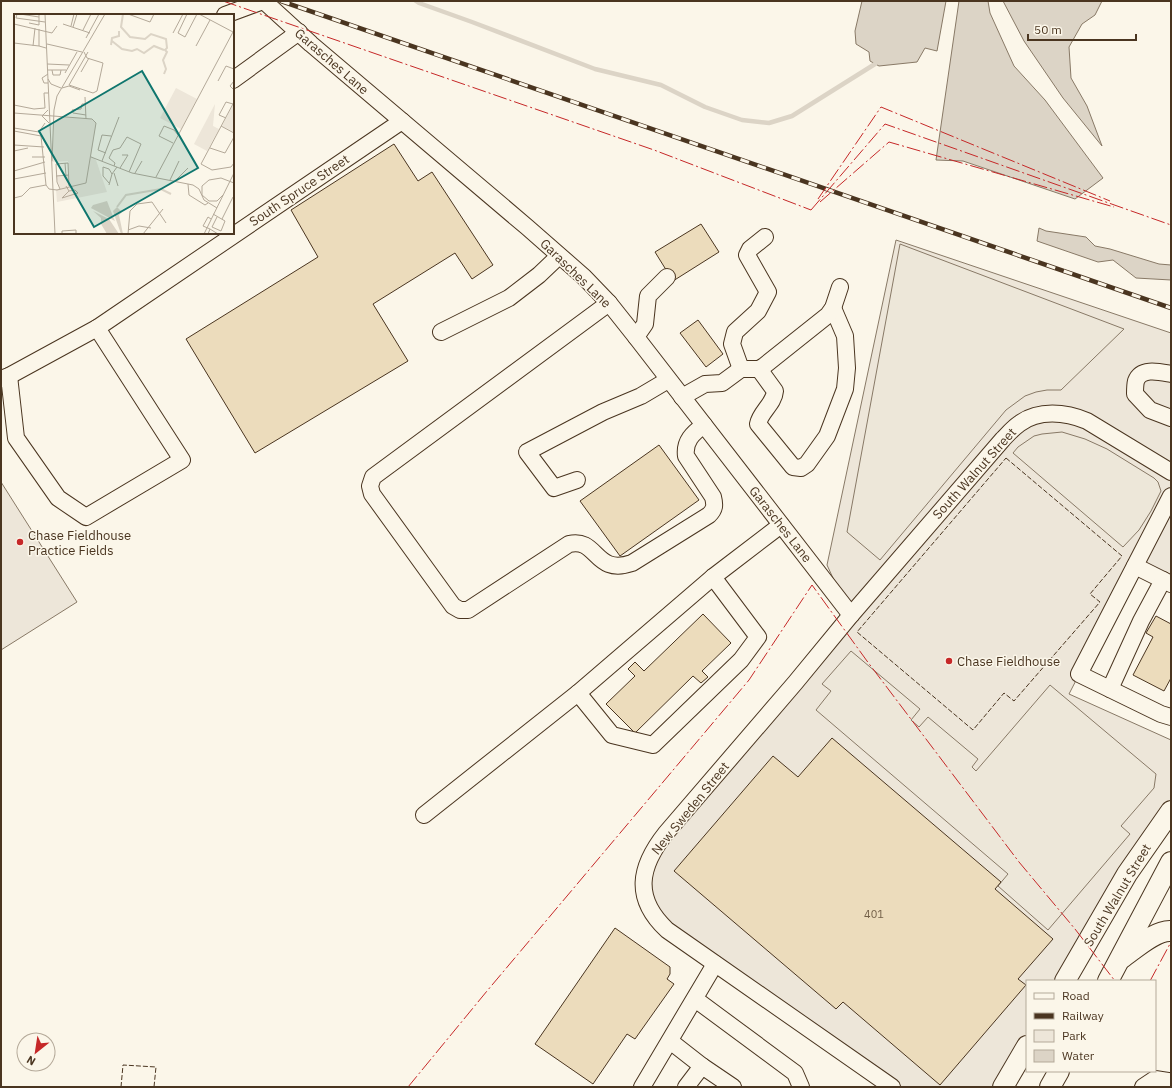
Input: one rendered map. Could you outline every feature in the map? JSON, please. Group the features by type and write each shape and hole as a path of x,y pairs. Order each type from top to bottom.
{"main road":[{"name":"South Walnut Street","path":"1066,980 1127,874 1171,811"},
{"path":"1109,980 1171,862"},
{"path":"1119,960 1154,936 1162,932 1171,931"},
{"path":"1003,1086 1026,1048"},
{"path":"1050,1087 1058,1072"}],"street":[{"path":"228,14 264,1"},
{"name":"Garasches Lane","path":"264,1 560,256 609,303 850,615"},
{"path":"234,79 299,32"},
{"name":"South Spruce Street","path":"5,378 97,328 402,121"},
{"path":"741,369 732,344 736,332 758,311 768,292 747,255 750,249 765,237"},
{"path":"441,332 509,298 539,275 560,256"},
{"path":"636,337 645,324 648,296 667,277"},
{"path":"682,397 705,384 722,382 741,369 759,369 828,315 833,308 840,287"},
{"path":"609,303 372,477 370,486 372,494 453,606 460,610 468,610 569,544 576,542 584,544 606,563 612,566 622,567 632,563 708,515 713,511 715,504 713,497 686,456 685,449 686,442 704,425"},
{"path":"759,369 775,392 774,398 759,420 758,424 793,466 801,468 807,464 827,436 845,389 845,336 833,308"},
{"path":"5,378 16,438 58,498 86,517 182,460 97,328"},
{"path":"1171,374 1152,371 1142,374 1136,381 1135,394 1150,410 1171,418"},
{"path":"577,480 554,488 527,452 603,412 641,396 668,380"},
{"name":"South Walnut Street","path":"850,615 1003,439 1020,423 1031,417 1054,413 1076,416 1087,421 1171,472"},
{"path":"1171,496 1079,674 1161,714 1171,717"},
{"path":"424,816 578,693 713,577 781,525"},
{"path":"1110,688 1141,620 1167,582 1135,566"},
{"path":"578,693 612,735 653,745 741,660 758,637 713,577"},
{"name":"New Sweden Street","path":"850,615 795,683 666,833 652,853 647,865 644,876 644,888 651,911 667,930 892,1087"},
{"path":"642,1087 716,964"},
{"path":"695,999 795,1073 801,1087"},
{"path":"670,1041 702,1066 733,1087"},
{"path":"686,1087 702,1066"},
{"path":"1143,1087 1154,1079 1168,1081 1171,1084"}],"green space":[{"name":"Chase Fieldhouse","path":"896,240 1171,333 1171,584 1135,566 1069,694 1171,740 1171,815 1066,980 1026,980 1026,1048 1000,1087 892,1087 667,930 647,901 647,865 850,615 827,565"},
{"name":"Chase Fieldhouse Practice Fields","path":"1,482 77,602 1,650"}],"shaded area":[{"path":"900,244 1124,329 1061,390 1047,390 1025,396 1006,410 880,560 847,532"},
{"path":"1062,432 1085,439 1107,449 1158,482 1161,491 1151,511 1139,530 1123,547 1013,453 1018,447 1034,436"},
{"path":"851,651 920,709 911,720 919,727 928,717 978,759 972,767 976,771 1050,685 1156,774 1154,788 1121,826 1130,834 1048,930 998,886 1008,874 816,710 831,691 822,684"}],"water":[{"path":"862,1 946,1 937,51 925,48 917,62 879,66 870,61 869,52 856,44 855,31"},
{"path":"959,1 988,1 990,13 1014,66 1045,100 1103,178 1075,199 963,161 936,160"},
{"path":"1003,1 1102,1 1095,15 1082,24 1069,47 1071,78 1087,106 1102,146 1063,98 1024,41"},
{"path":"1039,228 1046,231 1086,237 1095,246 1159,264 1171,265 1171,280 1136,278 1113,260 1098,262 1037,241"}],"building":[{"path":"394,144 418,181 432,172 493,265 472,279 455,253 373,304 408,361 255,453 186,339 318,257 291,210"},
{"path":"701,224 719,252 673,281 655,252"},
{"path":"698,320 723,354 706,367 680,333"},
{"path":"659,445 699,500 620,556 580,501"},
{"path":"703,614 731,643 702,671 708,677 701,683 693,676 635,733 606,704 635,676 628,669 635,662 644,671"},
{"path":"1156,616 1171,624 1171,678 1164,691 1133,675 1153,637 1146,633"},
{"path":"832,738 1001,882 995,889 1053,939 1018,979 1026,985 940,1085 843,1002 836,1009 674,871 773,756 798,777"},
{"path":"615,928 670,967 670,974 667,979 674,984 635,1039 627,1034 593,1084 535,1044"}],"waterway":[{"path":"416,1 595,69 661,85 705,107 742,120 769,123 792,116 875,64"}],"railway":[{"path":"281,1 1171,308"}],"fence":[{"path":"1006,458 1122,556 1090,594 1100,602 1014,701 1004,693 973,730 857,632 1006,458"},
{"path":"121,1087 123,1065 156,1067 154,1087"}],"power":[{"path":"223,1 654,150 811,210"},
{"path":"818,199 881,107 1110,201"},
{"path":"811,210 885,124 1171,225"},
{"path":"820,202 889,142 1114,207"},
{"path":"408,1087 749,680 812,585 867,661 1019,862 1075,929 1114,980"},
{"path":"1151,980 1171,942"}],"place":[{"name":"Chase Fieldhouse Practice Fields","path":"20,542"},
{"name":"Chase Fieldhouse","path":"949,661"}]}
